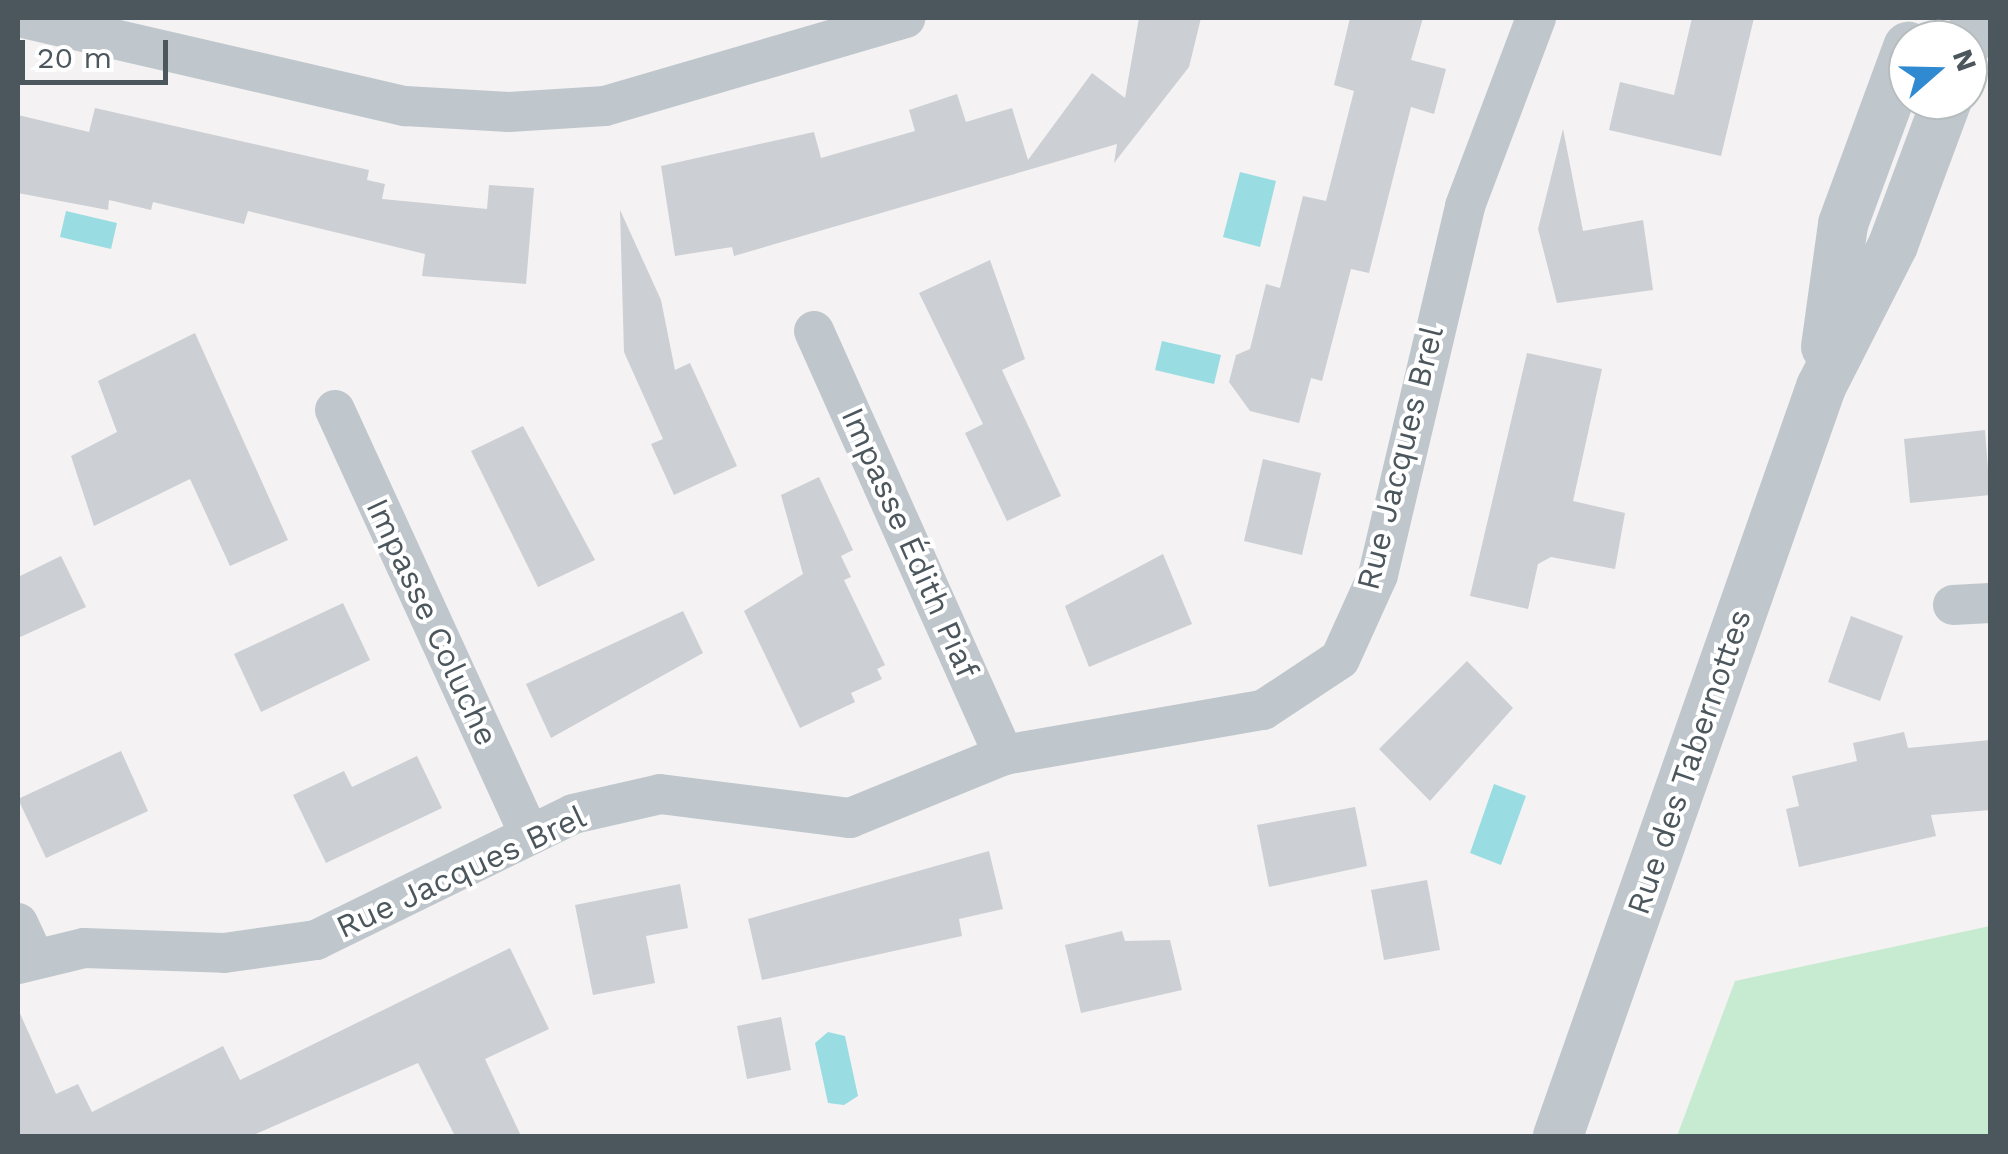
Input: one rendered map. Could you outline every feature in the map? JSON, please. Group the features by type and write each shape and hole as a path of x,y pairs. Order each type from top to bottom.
{"street":[{"path":"23,18 406,106 509,112 605,106 905,18"},
{"name":"Rue Jacques Brel","path":"23,948 153,944 224,953 316,940 530,834 660,794 850,818 1004,754 1263,710 1340,659 1378,575 1465,206 1536,18"},
{"name":"Rue des Tabernottes","path":"1821,387 1843,224 1888,101"},
{"name":"Rue des Tabernottes","path":"1558,1136 1821,387 1893,246 1939,120"},
{"name":"Impasse Édith Piaf","path":"814,331 1004,754"},
{"name":"Impasse Coluche","path":"335,410 530,834"}],"green space":[{"path":"1990,926 1990,1136 1677,1136 1735,981"}],"water":[{"path":"1240,172 1276,181 1260,247 1223,237"},
{"path":"66,211 117,223 111,249 60,237"},
{"path":"1162,341 1221,355 1214,384 1155,370"},
{"path":"1494,784 1526,796 1501,865 1470,853"},
{"path":"828,1032 845,1036 858,1096 844,1105 828,1103 815,1043"}],"building":[{"path":"1139,18 1201,18 1189,67 1114,163 1117,144 734,256 732,247 675,256 661,166 814,132 821,158 915,131 909,110 957,94 966,122 1012,108 1028,160 1092,73 1125,98"},
{"path":"1350,18 1423,18 1411,60 1446,69 1434,114 1411,107 1369,273 1351,269 1322,381 1311,378 1299,423 1250,411 1229,382 1236,355 1250,349 1266,284 1280,288 1303,196 1326,201 1354,91 1334,85"},
{"path":"1692,18 1754,18 1721,156 1609,130 1620,82 1674,95"},
{"path":"95,108 369,170 367,180 385,184 382,199 487,209 489,185 534,188 526,284 422,276 425,254 248,211 244,224 153,202 151,210 109,200 108,210 18,193 18,115 89,132"},
{"path":"1563,129 1583,231 1643,220 1653,290 1557,303 1538,229"},
{"path":"620,210 661,300 675,370 690,363 737,466 674,495 651,444 663,439 624,352"},
{"path":"990,260 1025,359 1002,370 1061,496 1007,521 965,433 983,424 919,293"},
{"path":"195,333 288,540 230,566 190,479 94,526 71,456 117,432 98,381"},
{"path":"1527,353 1602,369 1573,501 1625,513 1615,569 1551,557 1538,564 1528,609 1470,596"},
{"path":"523,426 595,560 538,587 471,451"},
{"path":"1985,430 1990,495 1910,503 1904,439"},
{"path":"1263,459 1321,473 1302,555 1244,541"},
{"path":"819,477 853,550 841,556 851,577 844,580 885,665 877,669 882,679 851,693 855,702 800,728 744,611 803,574 781,495"},
{"path":"1163,554 1192,624 1089,667 1065,606"},
{"path":"61,556 86,607 18,638 18,577"},
{"path":"343,603 370,660 261,712 234,654"},
{"path":"683,611 703,653 551,738 526,684"},
{"path":"1851,616 1903,636 1880,701 1828,682"},
{"path":"1467,661 1513,708 1430,801 1379,749"},
{"path":"1904,732 1908,748 1990,740 1990,810 1931,815 1936,836 1799,867 1786,809 1799,806 1792,776 1857,761 1853,743"},
{"path":"121,751 148,811 46,858 18,799"},
{"path":"417,756 442,808 326,863 293,795 344,771 352,787"},
{"path":"1355,807 1367,866 1269,887 1257,825"},
{"path":"989,851 1003,909 959,919 962,936 762,980 748,919"},
{"path":"1427,880 1440,950 1384,960 1371,890"},
{"path":"680,884 688,928 646,936 655,983 593,995 575,905"},
{"path":"1122,931 1125,941 1170,940 1182,990 1081,1013 1065,945"},
{"path":"510,948 549,1029 485,1059 521,1136 455,1136 418,1063 251,1136 18,1136 18,1009 56,1094 78,1084 92,1112 223,1046 240,1080"},
{"path":"781,1017 791,1070 747,1079 737,1026"}]}
